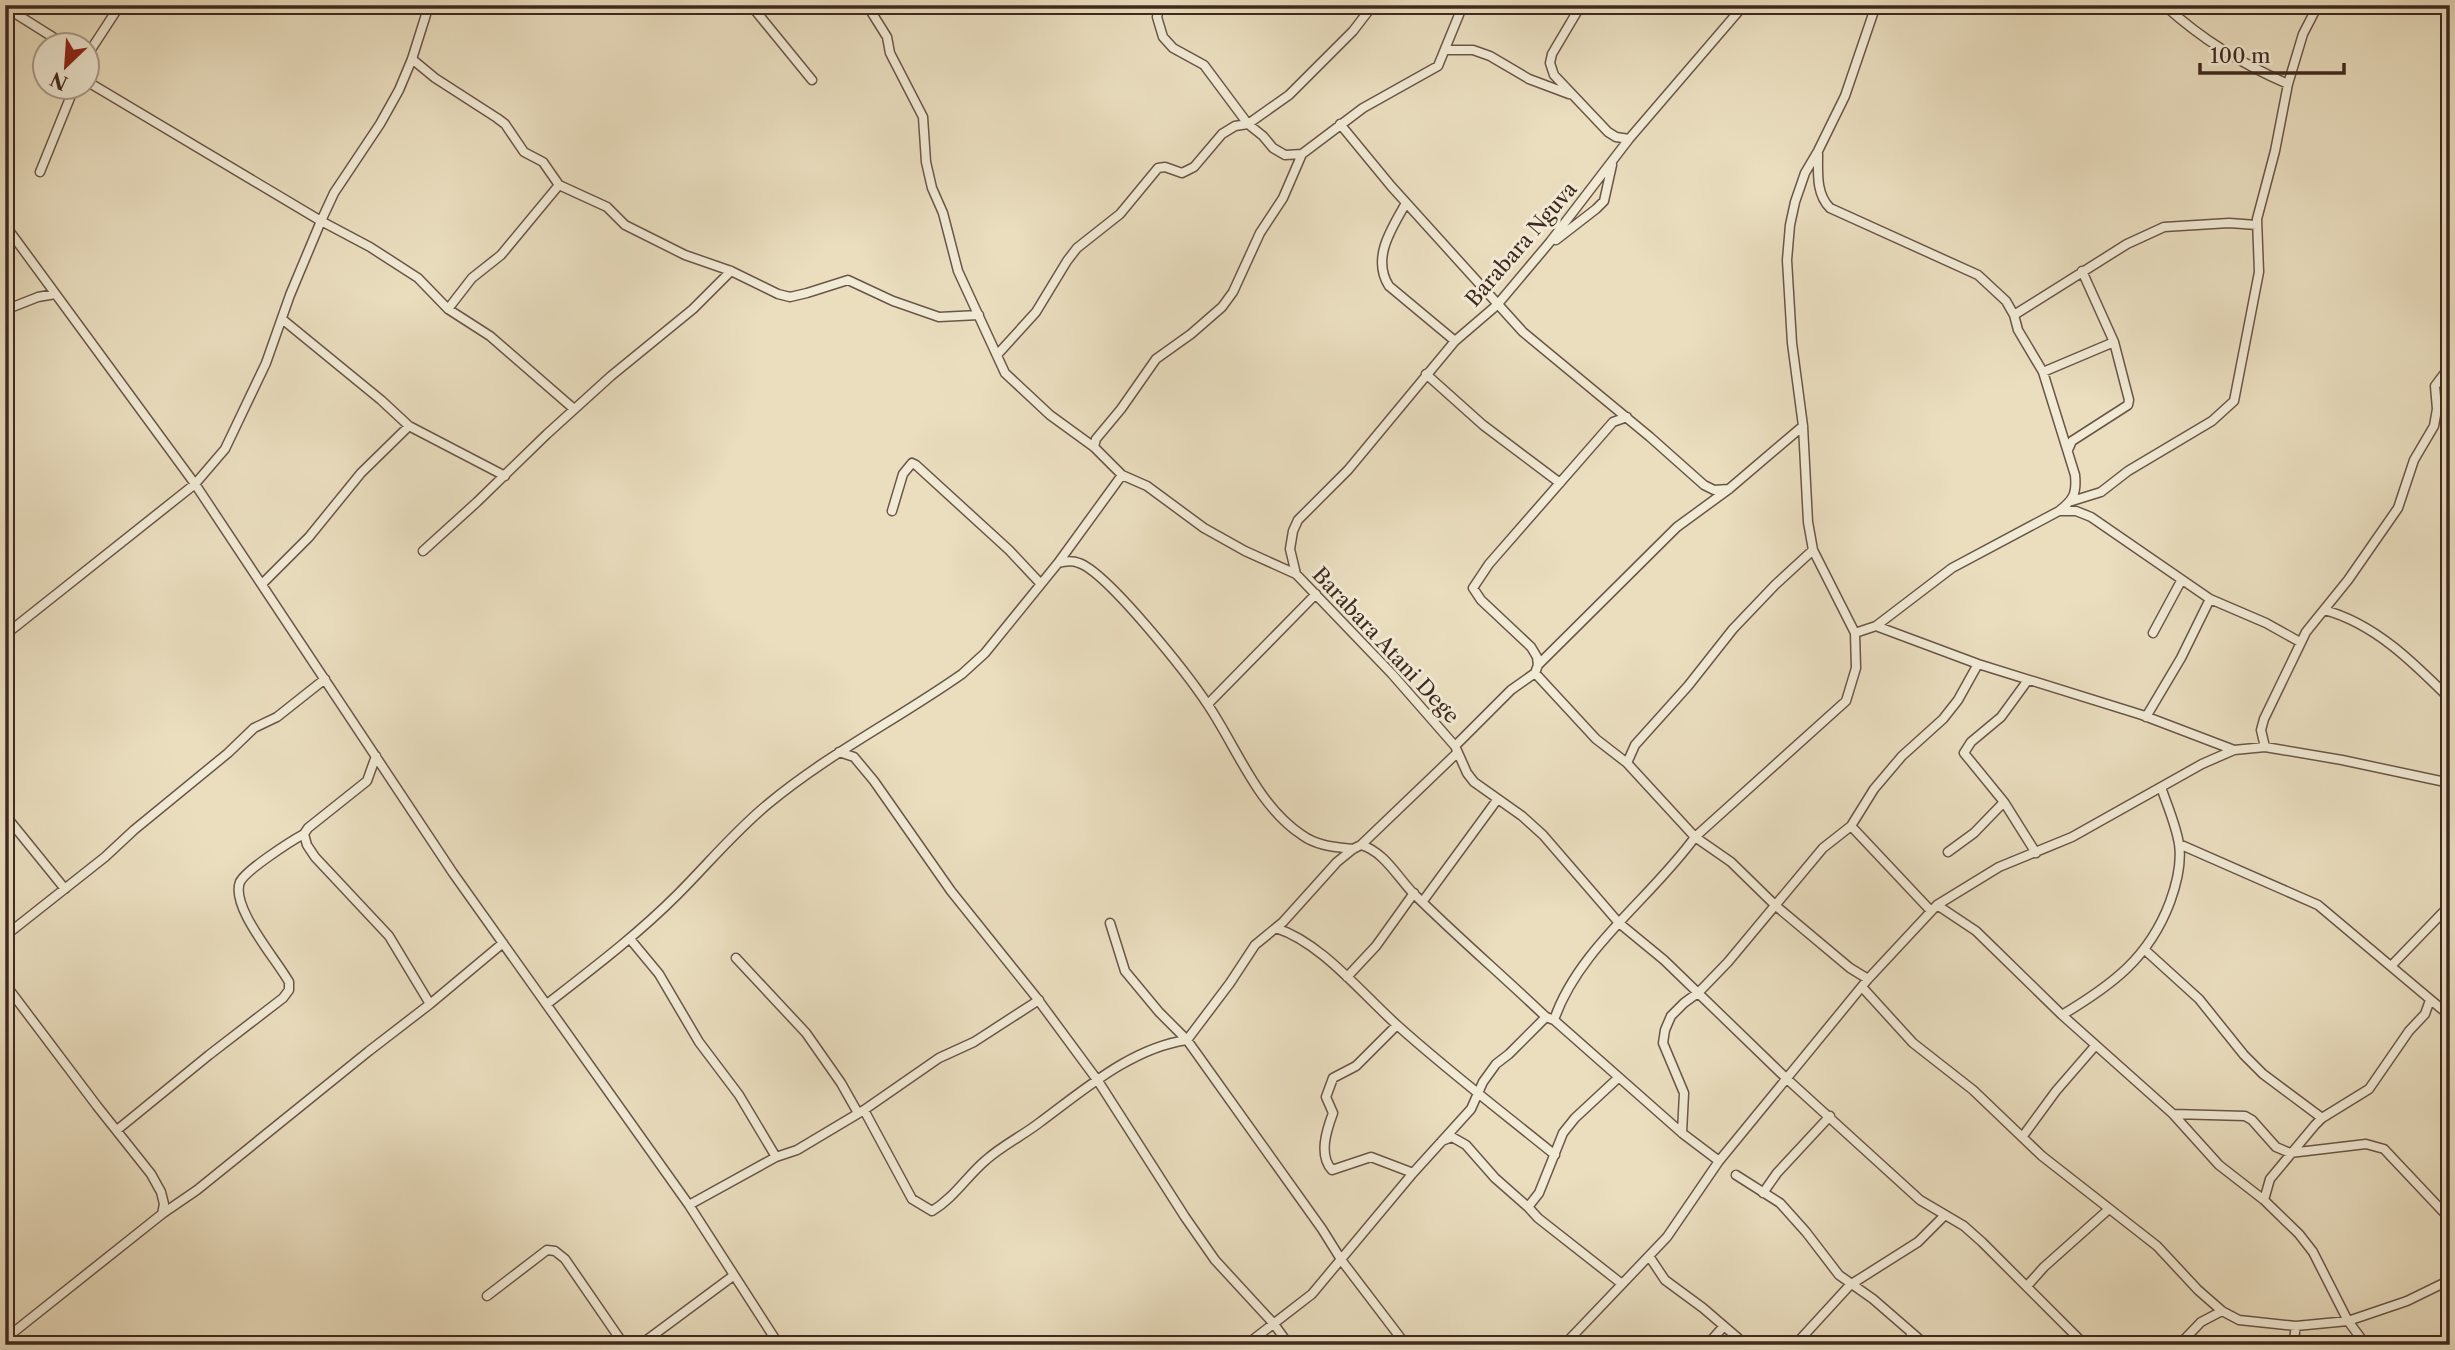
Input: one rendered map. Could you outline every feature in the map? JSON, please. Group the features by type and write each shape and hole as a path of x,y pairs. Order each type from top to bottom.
{"street":[{"path":"102,33 120,5"},
{"path":"5,635 195,484 225,449 267,363 299,271 321,221 334,193 386,113 412,59 429,5"},
{"path":"753,5 812,80"},
{"path":"867,5 887,37 890,53 923,117 924,150 932,188 943,213 958,271 1005,373 1094,447 1122,475 1147,486 1205,528 1245,551 1296,574"},
{"path":"1160,5 1157,17 1163,37 1173,48 1204,65 1248,124 1273,148 1285,155 1302,154"},
{"path":"997,355 1036,312 1077,248 1120,214 1158,168 1165,167 1182,173 1194,167 1222,134 1235,126 1248,124 1289,95 1353,32 1373,5"},
{"path":"1094,447 1096,439 1156,359 1191,334 1222,307 1233,292 1260,233 1283,198 1302,154 1363,108 1438,66 1462,5"},
{"path":"1581,5 1552,54 1550,64 1554,75 1570,94 1608,132 1616,137 1629,139"},
{"name":"Barabara Nguva","path":"1296,574 1290,549 1298,520 1348,470 1455,341 1497,305 1550,242 1629,139 1744,5"},
{"path":"1246,1345 1312,1294 1342,1261 1413,1173 1471,1109 1477,1093 1496,1064 1550,1018 1574,978 1619,923 1678,862 1695,838 1846,701 1856,668 1856,633 1813,550 1808,522 1803,426 1793,353 1787,260 1794,202 1805,173 1845,96 1876,5"},
{"path":"2164,5 2211,44 2245,65 2288,84"},
{"path":"1856,633 1876,626 1952,568 2059,511 2073,500 2101,492 2128,471 2212,421 2234,401 2259,272 2257,225 2276,151 2288,84 2303,34 2318,5"},
{"path":"6,6 46,32"},
{"path":"1445,50 1473,50 1490,56 1529,79 1570,94"},
{"path":"412,59 435,78 505,124 524,152 537,156 559,185 607,207 625,225 685,255 731,271 790,297 848,280 893,301 939,317 979,315"},
{"path":"102,90 321,221 370,247 418,278 448,309 490,336 574,409"},
{"path":"40,172 68,102"},
{"path":"1340,124 1406,203 1523,332 1627,417 1704,485 1714,490 1729,489"},
{"path":"1818,151 1818,177 1822,200 1830,208 1978,275 2006,301 2018,330 2043,372 2068,450 2077,489 2073,500"},
{"path":"1550,242 1604,201 1612,162"},
{"path":"448,309 472,278 501,255 559,185"},
{"path":"1406,203 1386,237 1381,266 1384,279 1455,341"},
{"path":"2014,315 2127,244 2164,227 2208,223 2257,225"},
{"path":"5,225 195,484 453,873 689,1205 779,1345"},
{"path":"423,551 574,409 655,342 731,271"},
{"path":"2068,450 2072,441 2128,405 2129,400 2114,342 2082,271"},
{"path":"38,297 47,282"},
{"path":"5,310 38,297 55,294"},
{"path":"282,319 409,426 505,476"},
{"path":"2043,372 2114,342"},
{"path":"2265,747 2261,730 2264,719 2300,642 2348,580 2398,508 2414,460 2434,426 2437,409 2435,386 2450,366"},
{"path":"1426,374 1483,425 1560,483"},
{"path":"1613,422 1615,407"},
{"path":"1627,417 1613,422 1489,564 1473,588 1481,600 1531,647 1537,657 1536,669 1596,739 1628,763 1695,838 1731,862 1776,906 1850,968 1868,979"},
{"path":"262,583 309,537 361,473 409,426"},
{"path":"736,958 806,1034 861,1112 912,1199 932,1211 956,1192 976,1169 999,1149 1038,1124 1073,1096 1135,1057 1164,1044 1187,1040 1255,945 1276,928 1337,862 1357,847 1456,750 1511,690 1536,669 1677,527 1729,489 1803,426"},
{"path":"892,511 903,474 912,463 1009,550 1040,583"},
{"path":"547,1004 630,939 678,894 727,841 805,775 928,698 962,674 985,653 1058,563 1122,475"},
{"path":"2083,498 2091,517"},
{"path":"2059,511 2076,511 2091,517 2210,599 2266,623 2300,642"},
{"path":"1628,763 1635,745 1688,686 1733,629 1813,550"},
{"path":"1058,563 1081,563 1112,587 1208,704 1260,792 1290,826 1310,841 1335,847 1357,847 1377,853 1414,893 1550,1018 1682,1133 1719,1161"},
{"name":"Barabara Atani Dege","path":"1296,574 1392,674 1456,750 1474,782 1522,816 1543,835 1619,923 1699,992 1787,1079 1920,1200 1964,1226 1982,1242 2085,1345"},
{"path":"2153,633 2181,581"},
{"path":"1208,704 1316,594"},
{"path":"2146,717 2181,658 2210,599"},
{"path":"2324,610 2341,615 2389,643 2415,664 2450,699"},
{"path":"1876,626 1978,664 2146,717 2234,750"},
{"path":"1682,1133 1684,1093 1663,1043 1671,1016 1699,992 1824,848 1851,826 1874,789 1958,699 1978,664"},
{"path":"5,936 229,753 254,728 277,717 325,679"},
{"path":"2028,680 2001,717 1964,749 1964,753 2004,802 2036,853"},
{"path":"850,746 854,757 874,781 951,891 1039,1000 1098,1081 1216,1260 1250,1300 1275,1324 1289,1345"},
{"path":"1568,1343 1667,1237 1719,1161 1868,979 1934,908 1999,867 2072,837 2202,764 2234,750 2265,747 2450,783"},
{"path":"839,752 854,757"},
{"path":"117,1130 275,1005 289,990 289,982 244,912 239,891 241,881 304,834 370,776 376,756"},
{"path":"370,776 390,776"},
{"path":"2062,1015 2121,975 2145,950 2162,923 2178,881 2179,844 2161,788"},
{"path":"1423,901 1497,800"},
{"path":"1948,852 1974,833 2004,802"},
{"path":"5,816 65,889"},
{"path":"1851,826 1934,908 1976,931 2095,1046 2173,1114 2219,1165 2264,1200 2299,1234 2313,1252 2348,1321 2366,1345"},
{"path":"304,834 315,858 389,936 430,1004"},
{"path":"2179,844 2318,905 2450,1016"},
{"path":"1347,977 1376,946 1414,893"},
{"path":"2392,965 2450,905"},
{"path":"1110,923 1125,971 1158,1012 1187,1040 1322,1228 1342,1261 1406,1345"},
{"path":"1276,928 1315,949 1397,1025 1555,1155"},
{"path":"630,939 659,974 699,1042 738,1095 776,1157"},
{"path":"5,1339 162,1214 197,1190 503,943"},
{"path":"2145,950 2199,999 2244,1055 2263,1074 2322,1118"},
{"path":"5,984 96,1106 151,1174 161,1192 164,1204 162,1214"},
{"path":"1862,987 1903,1034 1973,1090 2042,1156 2157,1246 2198,1290 2222,1311 2239,1320 2296,1326 2348,1321 2407,1301 2450,1280"},
{"path":"689,1205 776,1157 797,1150 861,1112 939,1058 974,1042 1039,1000"},
{"path":"2264,1200 2270,1178 2322,1118 2370,1089 2409,1031 2425,1014 2430,1000"},
{"path":"1397,1025 1356,1066 1333,1079 1329,1086 1326,1097 1333,1113 1328,1128 1325,1161 1332,1170 1371,1157 1413,1173"},
{"path":"2023,1136 2056,1091 2095,1046"},
{"path":"1528,1207 1539,1193 1563,1133 1618,1078"},
{"path":"2173,1114 2245,1116 2252,1120 2276,1147 2290,1153 2366,1144 2384,1149 2450,1219"},
{"path":"1763,1194 1777,1173 1830,1116"},
{"path":"1440,1142 1452,1137 1466,1145 1495,1178 1538,1218 1622,1284"},
{"path":"1736,1175 1780,1203 1839,1275 1873,1299 1926,1345"},
{"path":"2027,1286 2044,1267 2109,1209"},
{"path":"1795,1345 1850,1285 1918,1242 1945,1215"},
{"path":"487,1296 547,1250 555,1251 565,1259 620,1339 628,1345"},
{"path":"1649,1256 1665,1280 1745,1345"},
{"path":"640,1345 733,1276"},
{"path":"2179,1345 2201,1322 2222,1311"},
{"path":"1707,1345 1724,1326"},
{"path":"2292,1345 2296,1326"},
{"path":"1905,1345 1912,1334"}]}
